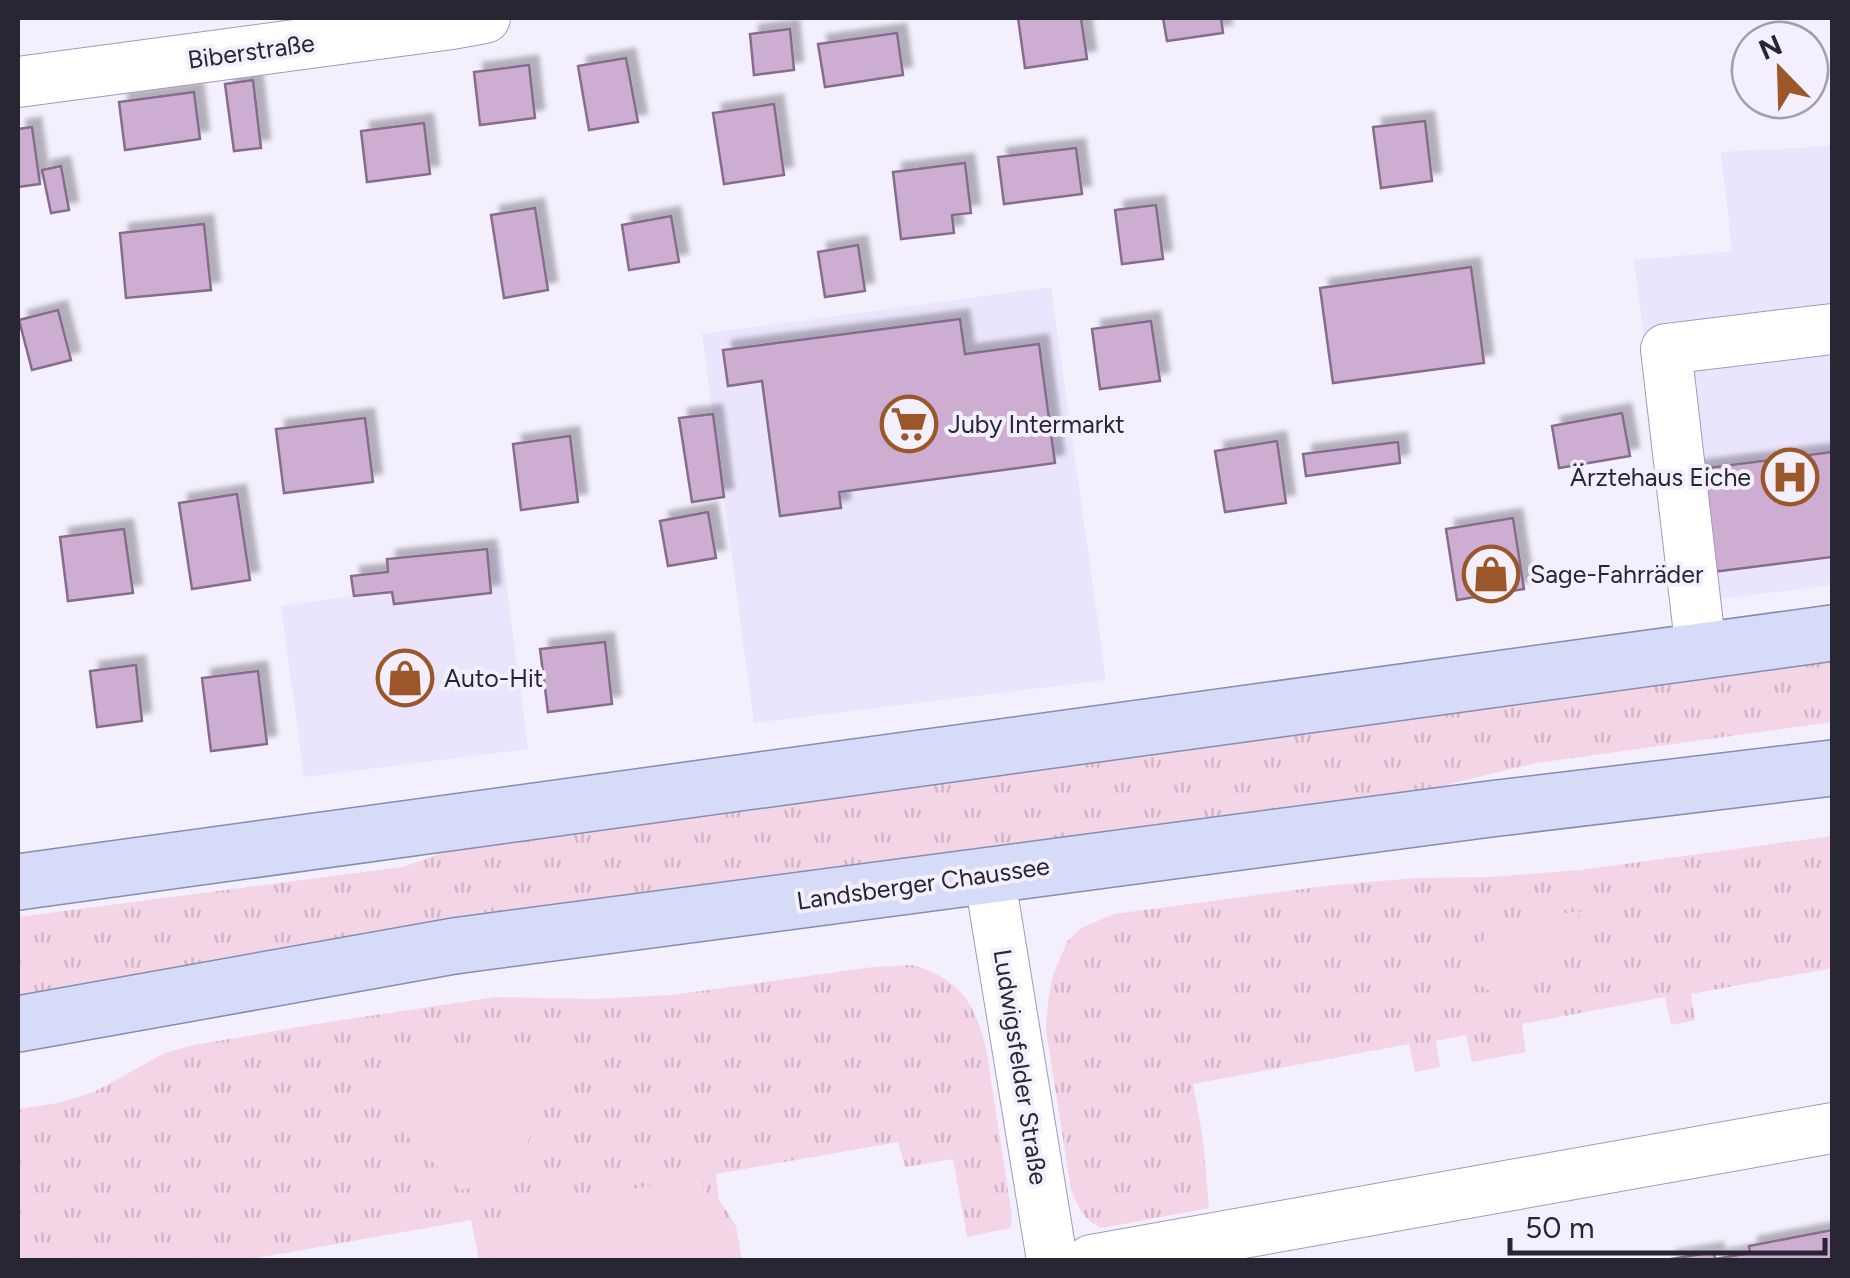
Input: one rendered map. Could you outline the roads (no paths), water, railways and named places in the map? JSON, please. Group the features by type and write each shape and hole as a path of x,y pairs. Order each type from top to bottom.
{"main road":[{"path":"18,882 1832,633"},
{"name":"Landsberger Chaussee","path":"18,1024 454,946 1490,809 1832,768"}],"street":[{"name":"Biberstraße","path":"18,82 485,18"},
{"path":"1701,651 1666,349 1832,329"},
{"name":"Ludwigsfelder Straße","path":"989,874 1052,1260"},
{"path":"1091,1260 1832,1128"}],"place":[{"name":"Juby Intermarkt","path":"909,424"},
{"name":"Ärztehaus Eiche","path":"1790,477"},
{"name":"Sage-Fahrräder","path":"1491,574"},
{"name":"Auto-Hit","path":"405,678"}]}
